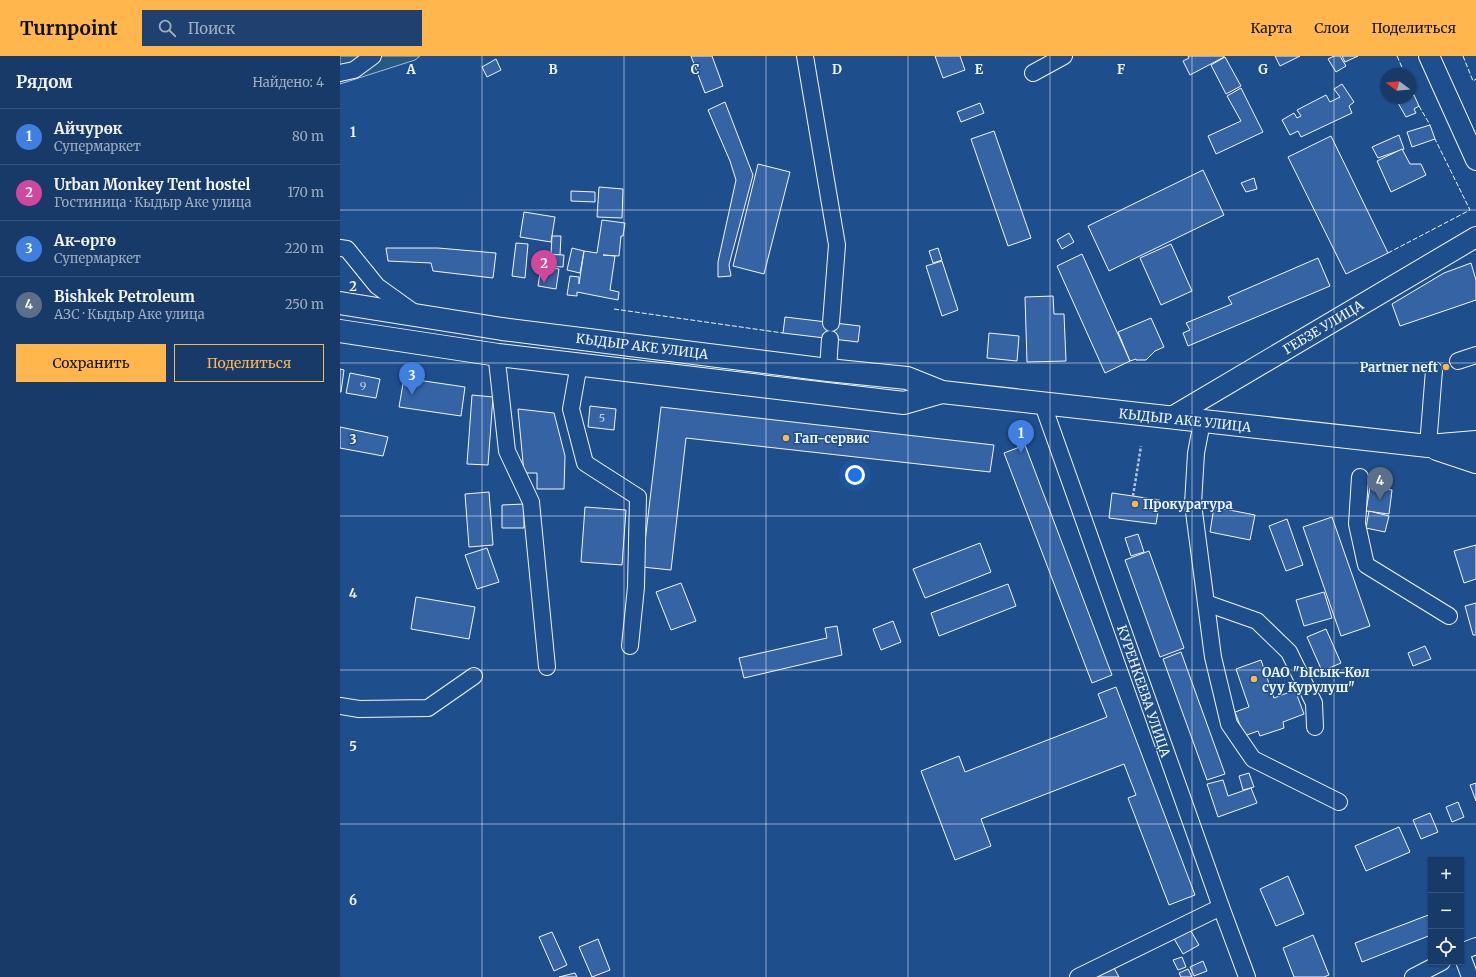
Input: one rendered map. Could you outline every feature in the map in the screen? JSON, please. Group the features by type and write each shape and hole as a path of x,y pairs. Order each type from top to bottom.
{"highway":[{"name":"КЫДЫР АКЕ УЛИЦА","path":"340,303 502,329 828,370 907,378 942,392 1428,446 1476,442"},
{"path":"498,355 502,329"},
{"name":"КЫДЫР АКЕ УЛИЦА","path":"340,331 498,355 904,403 942,392"},
{"name":"КЫДЫР АКЕ УЛИЦА","path":"1428,446 1476,462"}],"main road":[{"path":"1429,56 1476,160"},
{"name":"ГЕБЗЕ УЛИЦА","path":"1170,418 1476,236"}],"street":[{"path":"340,74 354,70 373,56"},
{"path":"805,56 837,245 831,323"},
{"path":"1033,74 1064,56"},
{"path":"340,248 347,249 377,286 419,316"},
{"path":"828,370 830,339"},
{"path":"498,355 497,361 507,451 531,502 547,667"},
{"path":"1458,361 1476,355"},
{"path":"579,364 571,409 585,463 638,498 636,587 630,646"},
{"path":"1428,446 1434,370"},
{"name":"КУРЕНКЕЕВА УЛИЦА","path":"1043,404 1247,977"},
{"path":"1202,422 1196,453 1194,504 1213,657 1229,724 1253,759 1339,802"},
{"path":"1360,477 1357,524 1366,565 1449,616"},
{"path":"1206,603 1257,621 1289,652 1314,703 1315,727"},
{"path":"340,706 359,709 428,708 474,676"},
{"path":"1078,977 1221,907"},
{"path":"1464,951 1476,946"},
{"path":"1464,960 1470,977"},
{"path":"1413,977 1436,965"}],"path":[{"path":"1133,496 1141,446"}],"shaded area":[{"path":"340,56 420,56 415,60 340,84"}],"building":[{"path":"691,56 712,56 723,86 705,93"},
{"path":"935,56 960,56 965,70 943,78"},
{"path":"1188,56 1224,57 1190,75 1183,61 1189,58"},
{"path":"1275,56 1300,56 1280,66"},
{"path":"1334,56 1340,56 1346,66 1336,72 1328,59"},
{"path":"1342,56 1358,56 1345,62"},
{"path":"1225,57 1241,86 1226,94 1211,65"},
{"path":"496,59 501,70 487,77 482,67"},
{"path":"1342,84 1354,102 1349,106 1352,113 1301,137 1298,131 1290,135 1282,120 1294,113 1297,118 1301,116 1297,110 1326,95 1330,102 1340,97 1334,89"},
{"path":"1241,88 1263,132 1216,154 1208,136 1241,121 1227,96"},
{"path":"1416,99 1419,106 1414,109 1416,113 1406,117 1399,104 1416,104"},
{"path":"725,102 753,175 729,265 731,276 718,277 718,262 736,180 730,161 708,110"},
{"path":"980,103 984,113 961,122 957,112"},
{"path":"1430,125 1435,139 1412,147 1407,132"},
{"path":"994,131 1031,238 1008,246 971,139"},
{"path":"1399,135 1404,149 1378,158 1372,147"},
{"path":"1331,136 1388,253 1346,274 1288,157"},
{"path":"1402,149 1410,164 1421,164 1426,175 1391,192 1377,161"},
{"path":"758,164 790,172 764,274 733,266"},
{"path":"1203,170 1224,215 1109,271 1088,226"},
{"path":"1254,178 1257,189 1246,192 1241,183"},
{"path":"599,187 623,189 622,218 597,217"},
{"path":"571,191 595,192 595,202 571,201"},
{"path":"524,212 555,217 551,242 520,237"},
{"path":"602,220 625,223 623,236 621,236 619,256 603,255 615,256 610,290 619,292 618,300 577,292 577,296 567,295 570,276 579,277 579,284 584,251 597,253"},
{"path":"1069,233 1074,242 1062,249 1057,240"},
{"path":"552,236 561,236 560,255 551,254"},
{"path":"516,243 528,244 525,278 512,276"},
{"path":"1171,244 1192,291 1161,305 1140,258"},
{"path":"386,248 438,248 496,253 493,278 433,271 431,263 388,261"},
{"path":"572,248 584,251 580,273 567,270"},
{"path":"938,248 942,260 933,263 929,251"},
{"path":"542,254 564,255 563,267 541,266"},
{"path":"1082,254 1130,361 1105,373 1057,266"},
{"path":"1318,258 1330,286 1188,346 1183,333 1190,330 1186,323 1232,304 1228,297"},
{"path":"942,261 958,310 942,316 926,266"},
{"path":"1471,263 1476,280 1476,300 1400,326 1392,304 1444,273"},
{"path":"541,266 559,269 556,289 538,286"},
{"path":"1053,296 1054,314 1064,314 1066,361 1027,362 1025,297"},
{"path":"785,317 860,326 858,342 783,333"},
{"path":"1151,318 1164,347 1155,351 1146,360 1136,359 1130,361 1118,332"},
{"path":"989,333 1019,336 1017,361 987,358"},
{"path":"340,369 344,370 341,392 340,392"},
{"path":"350,373 380,379 376,398 346,393"},
{"path":"404,378 465,387 461,416 399,407"},
{"path":"472,395 493,397 488,465 467,464"},
{"path":"590,406 616,409 614,430 588,427"},
{"path":"661,407 994,445 990,472 686,438 671,570 642,567"},
{"path":"518,409 554,413 565,456 564,489 537,489 537,473 524,473"},
{"path":"340,427 388,437 383,456 340,448"},
{"path":"1025,445 1112,675 1092,683 1004,453"},
{"path":"1370,487 1392,490 1389,514 1366,511"},
{"path":"489,492 493,545 469,547 465,494"},
{"path":"1112,493 1160,500 1156,524 1109,518"},
{"path":"524,504 524,528 502,528 502,505"},
{"path":"585,507 626,510 622,565 581,562"},
{"path":"1214,507 1255,515 1250,540 1210,532"},
{"path":"1369,511 1389,516 1385,532 1366,528"},
{"path":"1332,517 1370,626 1341,636 1303,527"},
{"path":"1287,519 1303,565 1286,571 1269,526"},
{"path":"1138,534 1144,552 1131,556 1125,538"},
{"path":"980,543 991,572 925,598 913,569"},
{"path":"1476,545 1476,579 1464,583 1454,551"},
{"path":"487,548 499,582 477,589 465,555"},
{"path":"1149,551 1184,648 1160,657 1125,560"},
{"path":"681,583 696,621 671,630 656,592"},
{"path":"1008,584 1016,606 939,636 931,613"},
{"path":"1324,592 1332,618 1304,626 1296,600"},
{"path":"416,597 475,607 469,639 411,629"},
{"path":"1476,603 1476,635 1473,635 1465,606"},
{"path":"893,621 901,642 881,650 873,629"},
{"path":"837,626 842,655 744,678 739,658 827,638 825,628"},
{"path":"1326,629 1341,663 1322,671 1307,637"},
{"path":"1425,646 1431,659 1413,666 1408,653"},
{"path":"1181,652 1225,774 1207,780 1163,659"},
{"path":"1261,660 1274,698 1295,690 1304,714 1283,722 1284,728 1260,736 1258,731 1244,736 1235,712 1249,707 1236,669"},
{"path":"1116,687 1195,895 1169,905 1128,798 1136,795 1124,764 981,819 991,846 955,860 921,771 959,756 965,772 1107,717 1098,694"},
{"path":"1249,773 1254,787 1243,790 1239,776"},
{"path":"1223,780 1228,796 1251,788 1257,803 1218,817 1207,784"},
{"path":"1476,783 1476,801 1470,785"},
{"path":"1458,802 1464,817 1452,822 1446,807"},
{"path":"1430,813 1438,832 1421,839 1413,820"},
{"path":"1399,827 1410,852 1366,871 1355,846"},
{"path":"1288,876 1304,914 1276,926 1260,889"},
{"path":"1428,915 1428,936 1362,962 1355,943"},
{"path":"1188,926 1199,945 1183,954 1172,935"},
{"path":"552,932 567,965 554,971 539,937"},
{"path":"1313,935 1329,975 1324,977 1294,977 1283,948"},
{"path":"598,939 610,970 592,977 579,947"},
{"path":"1182,957 1186,967 1178,970 1173,960"},
{"path":"1203,961 1207,971 1194,976 1190,967"},
{"path":"1113,966 1119,977 1096,977"},
{"path":"1188,969 1192,977 1181,977 1179,973"},
{"path":"575,973 577,977 559,977"}],"fence":[{"path":"1397,56 1402,68"},
{"path":"1463,56 1473,81 1476,79"},
{"path":"1419,106 1430,125"},
{"path":"1388,253 1470,210 1435,139"},
{"path":"614,309 783,333"}],"place":[{"name":"Urban Monkey Tent hostel","path":"544,283"},
{"name":"Partner neft","path":"1446,367"},
{"name":"Ак-өргө","path":"412,395"},
{"name":"Гап-сервис","path":"786,438"},
{"name":"Айчурөк","path":"1021,453"},
{"name":"Bishkek Petroleum","path":"1380,500"},
{"name":"Прокуратура","path":"1135,504"},
{"name":"ОАО \"Ысык-Көл суу Курулуш\"","path":"1254,679"}]}
